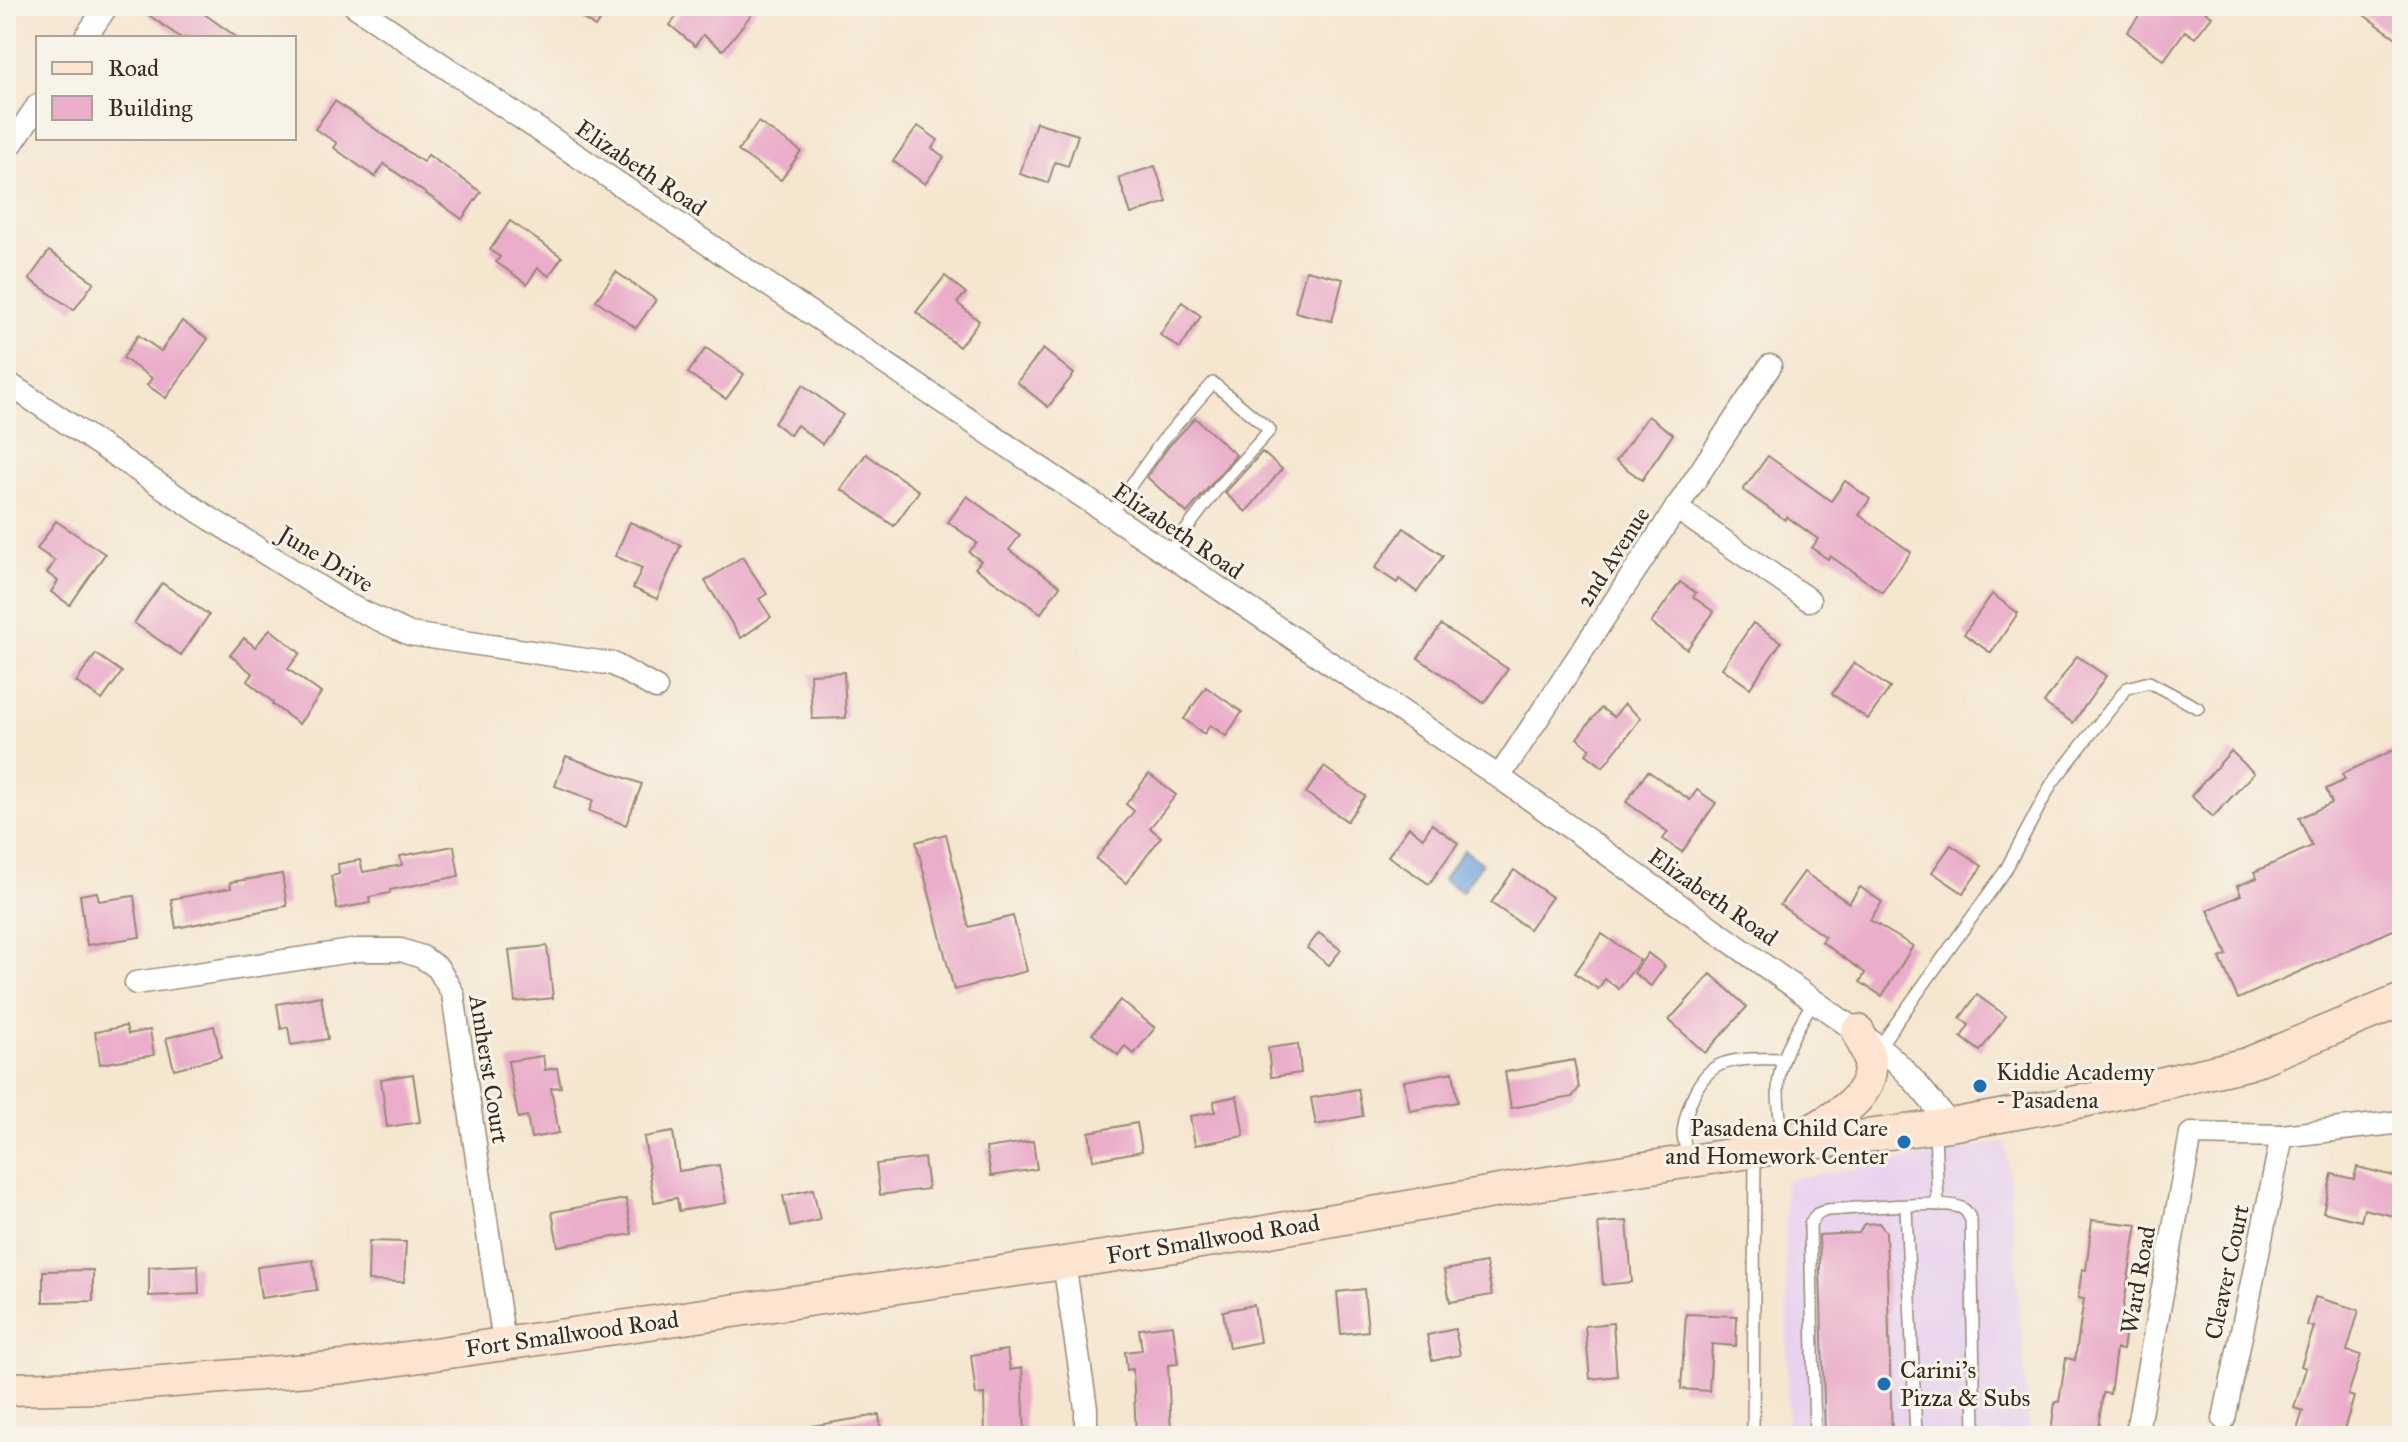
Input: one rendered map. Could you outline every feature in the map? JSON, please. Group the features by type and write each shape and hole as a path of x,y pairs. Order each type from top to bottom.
{"main road":[{"name":"Fort Smallwood Road","path":"6,1389 100,1387 344,1367 1064,1263 1689,1161 1942,1126 2088,1100 2247,1064 2402,1000"},
{"path":"1769,1149 1847,1108 1866,1086 1870,1061 1868,1039"}],"street":[{"path":"86,36 107,6"},
{"name":"Elizabeth Road","path":"355,6 1499,777 1868,1039 1918,1084 1942,1126"},
{"path":"6,152 36,108"},
{"name":"2nd Avenue","path":"1499,777 1770,366"},
{"name":"June Drive","path":"6,382 203,514 346,604 410,634 613,664 656,688"},
{"path":"1676,508 1809,600"},
{"name":"Amherst Court","path":"136,983 358,950 401,950 422,957 438,968 453,994 504,1343"},
{"path":"2282,1136 2402,1122"},
{"name":"Ward Road","path":"2136,1436 2191,1134 2282,1136"},
{"name":"Cleaver Court","path":"2224,1419 2282,1136"},
{"path":"1064,1263 1086,1408 1086,1436"}],"lane":[{"path":"1109,516 1163,440 1213,383 1270,430 1221,484 1167,555"},
{"path":"1868,1039 2005,871 2052,783 2127,688 2149,682 2198,708"},
{"path":"1753,1436 1769,1149 1784,1059 1814,1000"},
{"path":"1689,1161 1683,1136 1688,1108 1702,1081 1718,1065 1733,1061 1784,1059"},
{"path":"1938,1205 1942,1126"},
{"path":"1815,1436 1810,1224 1817,1214 1827,1210 1938,1205 1958,1206 1968,1213 1971,1220 1975,1436"},
{"path":"1906,1207 1916,1436"}],"shaded area":[{"path":"2006,1142 2030,1436 1788,1436 1785,1180"}],"water":[{"path":"1464,850 1482,863 1462,892 1443,879"}],"building":[{"path":"136,6 193,6 235,36 178,36"},
{"path":"565,6 609,6 595,27"},
{"path":"685,6 758,6 723,50 703,35 695,46 670,25"},
{"path":"2146,6 2197,6 2212,16 2195,38 2185,31 2164,60 2127,32"},
{"path":"2351,6 2402,6 2402,42"},
{"path":"335,101 423,162 428,155 481,192 462,219 384,164 375,177 334,148 337,143 315,129"},
{"path":"758,122 801,151 781,180 738,151"},
{"path":"1036,122 1078,135 1068,166 1055,162 1048,183 1020,174"},
{"path":"918,126 938,140 932,148 944,157 925,184 893,161"},
{"path":"1155,166 1167,202 1131,214 1119,178"},
{"path":"510,221 562,257 549,276 538,268 527,284 496,262 500,257 490,250"},
{"path":"49,251 94,282 74,310 29,279"},
{"path":"1306,270 1343,279 1332,321 1295,312"},
{"path":"616,272 656,300 636,328 596,300"},
{"path":"945,276 966,293 957,303 979,321 959,347 916,312"},
{"path":"1182,302 1201,316 1180,348 1160,335"},
{"path":"182,321 208,339 166,398 147,385 152,378 123,358 138,335 161,351"},
{"path":"706,348 744,374 726,399 688,373"},
{"path":"1043,349 1074,374 1048,407 1017,382"},
{"path":"803,385 843,415 822,444 797,425 790,435 774,423"},
{"path":"1648,416 1673,434 1642,480 1616,461"},
{"path":"1195,418 1236,455 1187,513 1147,477 1169,446"},
{"path":"1262,452 1282,469 1246,512 1225,493"},
{"path":"866,454 919,491 894,526 841,489"},
{"path":"1768,456 1831,501 1845,481 1870,499 1859,515 1911,552 1882,592 1830,556 1828,559 1812,548 1818,539 1743,490"},
{"path":"967,496 1020,535 1009,550 1060,586 1041,613 975,568 981,561 969,552 977,543 948,522"},
{"path":"56,521 105,554 70,605 51,592 58,581 47,573 55,561 37,549"},
{"path":"630,522 681,545 657,599 633,588 642,568 615,556"},
{"path":"1404,528 1443,556 1417,592 1375,568"},
{"path":"742,557 767,594 759,599 771,617 741,638 705,581"},
{"path":"1680,582 1696,593 1693,597 1714,612 1687,649 1651,623"},
{"path":"162,583 209,615 181,655 134,623"},
{"path":"1992,594 2018,613 1991,653 1964,634"},
{"path":"1753,623 1781,642 1750,688 1722,668"},
{"path":"1441,625 1508,669 1484,703 1418,658"},
{"path":"270,629 300,653 288,669 321,693 299,724 247,681 253,674 230,655 244,638 255,647"},
{"path":"96,654 122,672 102,700 76,682"},
{"path":"2077,656 2106,676 2073,723 2044,703"},
{"path":"1854,663 1890,688 1868,719 1832,694"},
{"path":"844,672 846,718 812,719 810,674"},
{"path":"1206,687 1242,712 1226,736 1210,725 1204,734 1184,719"},
{"path":"1624,704 1641,718 1603,767 1586,754 1590,749 1577,738 1601,708 1614,717"},
{"path":"2402,746 2402,926 2238,999 2220,958 2227,955 2208,910 2241,895 2237,886 2257,878 2254,872 2312,846 2299,818 2332,803 2326,789 2345,780 2342,774"},
{"path":"2231,751 2254,773 2213,817 2191,796"},
{"path":"566,756 642,784 626,825 589,811 593,800 555,786"},
{"path":"1324,767 1365,796 1347,821 1306,793"},
{"path":"1648,771 1690,800 1697,790 1716,803 1682,852 1663,839 1668,832 1626,802"},
{"path":"1149,774 1176,795 1150,828 1161,837 1126,883 1096,859 1134,811 1126,804"},
{"path":"1432,824 1458,843 1429,884 1388,856 1409,827 1423,838"},
{"path":"946,834 969,927 1013,916 1027,971 954,990 916,842"},
{"path":"1951,845 1982,866 1963,893 1932,872"},
{"path":"454,846 459,876 390,890 390,893 369,897 370,903 337,909 331,876 339,874 338,864 360,860 363,872 402,865 400,856"},
{"path":"1514,870 1552,897 1529,929 1491,903"},
{"path":"1804,872 1849,903 1860,887 1882,902 1870,920 1913,946 1882,996 1860,982 1865,973 1822,942 1825,937 1780,905"},
{"path":"282,874 287,906 176,928 171,899 231,888 230,882"},
{"path":"97,892 99,901 134,896 140,937 87,945 80,895"},
{"path":"1319,933 1341,950 1329,965 1307,948"},
{"path":"1602,934 1640,960 1619,989 1605,979 1598,989 1575,973"},
{"path":"547,946 553,998 515,1002 509,950"},
{"path":"1648,953 1665,966 1651,986 1634,973"},
{"path":"1711,974 1747,1007 1705,1053 1669,1020"},
{"path":"1977,995 2006,1016 1980,1051 1961,1037 1969,1025 1960,1018"},
{"path":"321,996 328,1039 291,1045 288,1027 281,1029 277,1004"},
{"path":"1120,1000 1155,1028 1134,1054 1125,1046 1118,1055 1092,1034"},
{"path":"126,1026 128,1034 150,1030 154,1055 100,1064 95,1032"},
{"path":"214,1026 221,1057 174,1069 166,1038"},
{"path":"1298,1044 1301,1073 1271,1077 1268,1048"},
{"path":"543,1056 545,1070 557,1068 561,1087 551,1088 559,1133 531,1138 527,1116 518,1118 508,1061"},
{"path":"1574,1060 1579,1088 1572,1097 1511,1108 1505,1072"},
{"path":"1453,1072 1458,1102 1410,1111 1404,1081"},
{"path":"413,1074 420,1122 387,1127 381,1079"},
{"path":"1358,1089 1363,1116 1316,1125 1311,1098"},
{"path":"1237,1096 1244,1136 1195,1145 1190,1116 1215,1112 1214,1101"},
{"path":"1137,1123 1142,1151 1093,1160 1089,1132"},
{"path":"673,1132 679,1171 719,1165 726,1203 679,1211 677,1198 654,1202 644,1137"},
{"path":"1033,1141 1037,1169 991,1176 986,1148"},
{"path":"924,1158 928,1189 880,1195 876,1164"},
{"path":"2357,1167 2402,1178 2402,1218 2364,1209 2361,1221 2323,1212 2332,1174 2354,1179"},
{"path":"813,1189 820,1220 790,1227 783,1196"},
{"path":"626,1199 632,1234 558,1246 552,1212"},
{"path":"2092,1220 2137,1225 2121,1321 2127,1322 2123,1350 2116,1349 2110,1394 2103,1393 2097,1436 2051,1431 2066,1358 2075,1360 2084,1299 2078,1298 2082,1269 2086,1270"},
{"path":"1627,1221 1632,1282 1603,1285 1598,1223"},
{"path":"1879,1223 1886,1232 1892,1436 1825,1436 1819,1235 1859,1233 1864,1224"},
{"path":"369,1241 406,1242 404,1282 368,1281"},
{"path":"313,1260 317,1290 261,1298 257,1267"},
{"path":"1486,1263 1492,1295 1450,1302 1444,1270"},
{"path":"198,1265 199,1294 149,1296 149,1267"},
{"path":"93,1270 93,1301 43,1302 43,1271"},
{"path":"1364,1289 1368,1331 1341,1334 1337,1292"},
{"path":"2315,1297 2359,1310 2347,1351 2361,1355 2348,1395 2354,1397 2342,1436 2295,1436 2303,1411 2294,1408 2306,1368 2301,1366 2314,1327 2307,1325"},
{"path":"1254,1305 1260,1342 1229,1348 1223,1311"},
{"path":"1686,1314 1737,1316 1736,1346 1712,1344 1709,1391 1681,1389"},
{"path":"1613,1323 1617,1376 1590,1379 1585,1326"},
{"path":"1173,1325 1178,1364 1168,1365 1171,1436 1136,1436 1133,1369 1127,1370 1125,1352 1142,1350 1139,1329"},
{"path":"1455,1329 1460,1355 1432,1361 1427,1335"},
{"path":"1007,1350 1010,1370 1022,1368 1025,1436 985,1436 984,1394 976,1395 971,1355"},
{"path":"879,1415 882,1436 812,1436 811,1426"}],"place":[{"name":"Kiddie Academy - Pasadena","path":"1980,1086"},
{"name":"Pasadena Child Care and Homework Center","path":"1904,1142"},
{"name":"Carini's Pizza & Subs","path":"1884,1384"}]}
